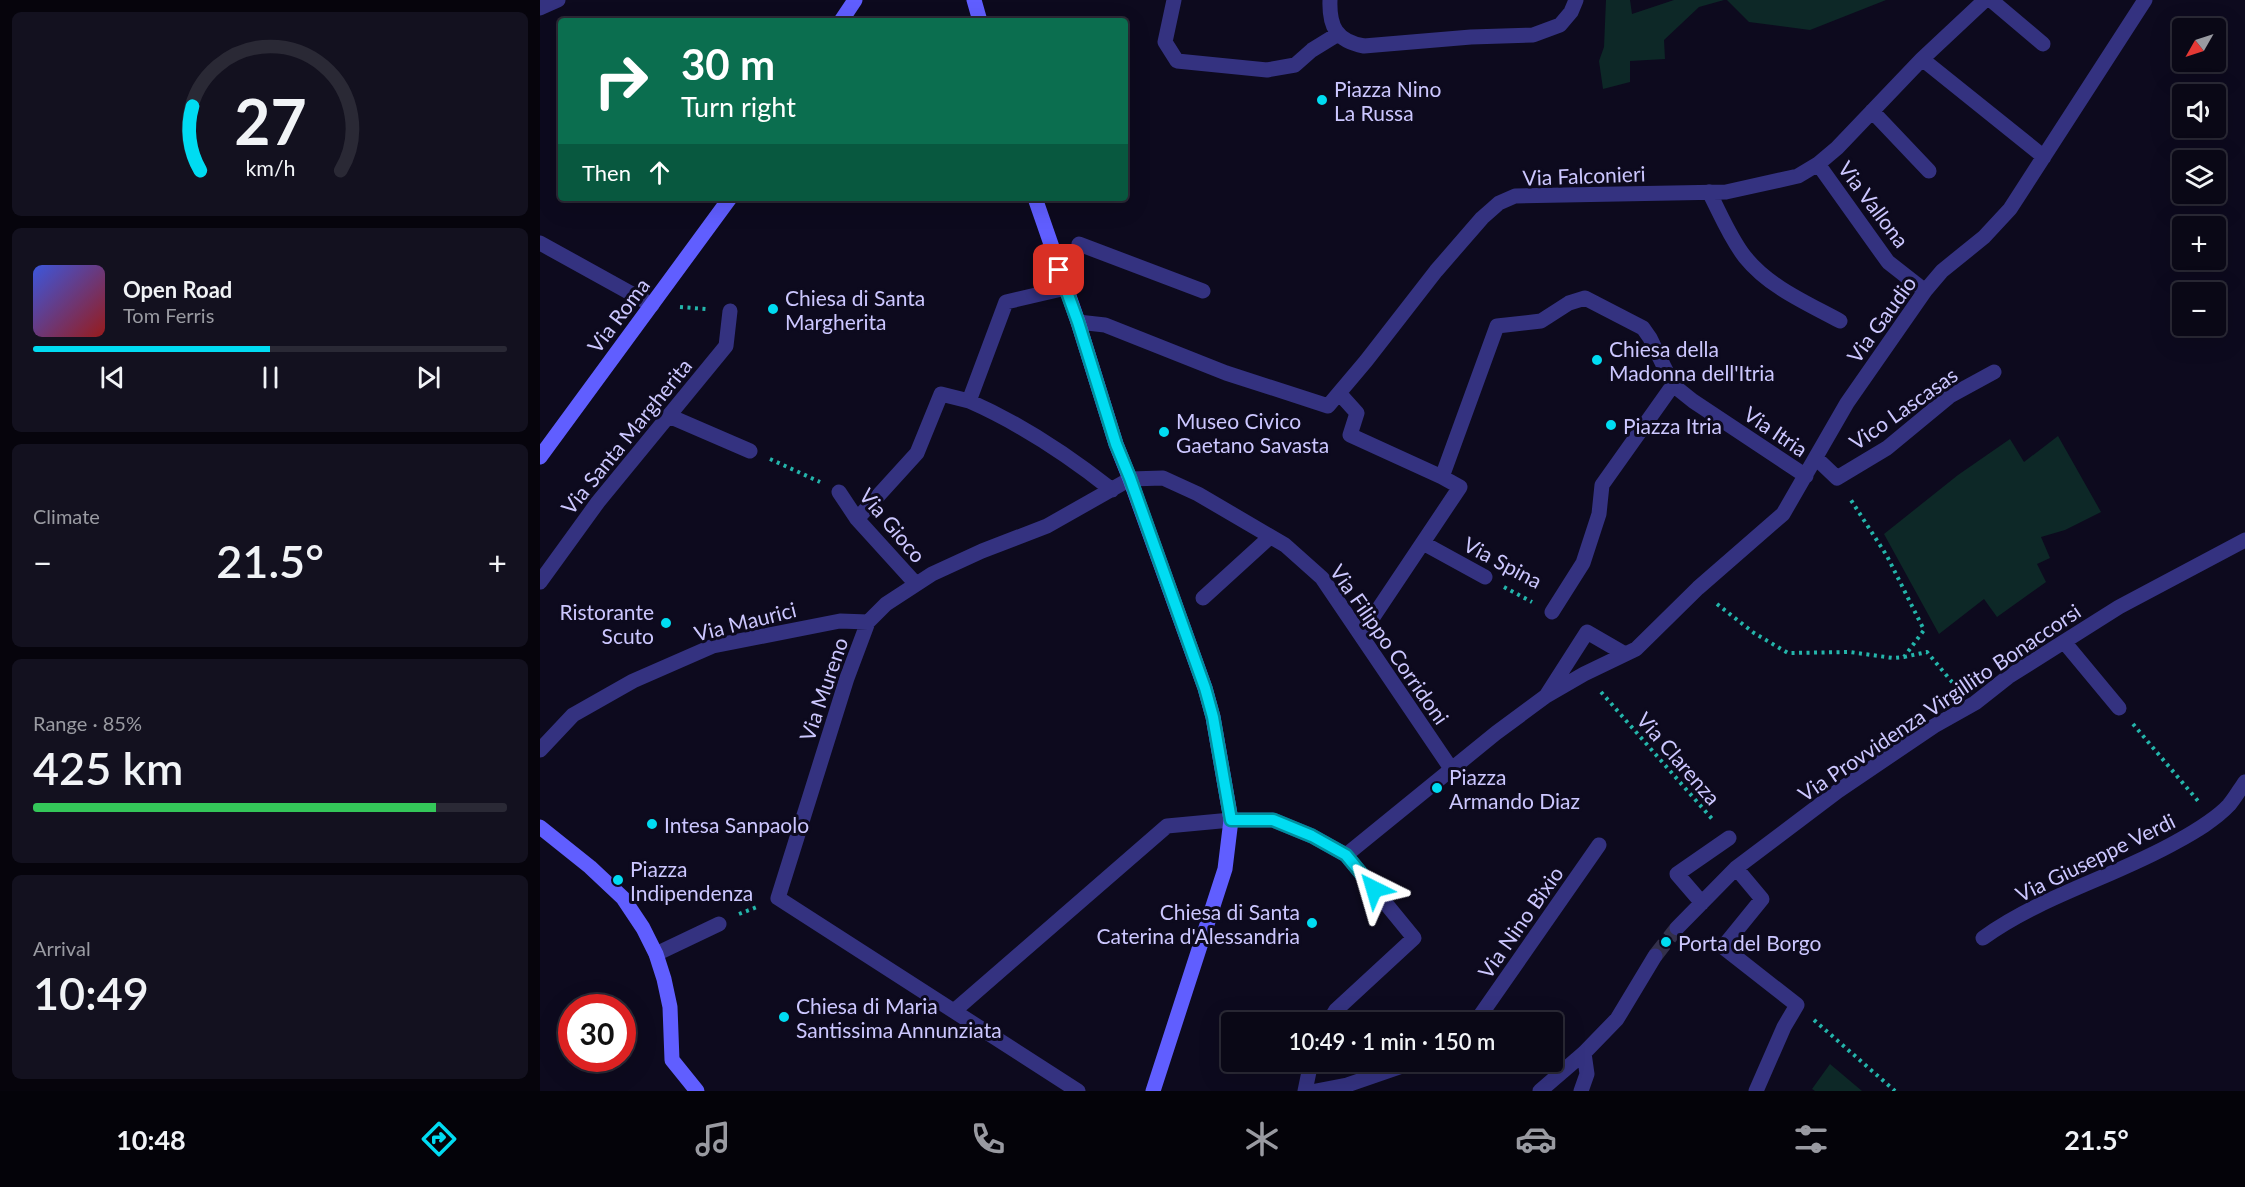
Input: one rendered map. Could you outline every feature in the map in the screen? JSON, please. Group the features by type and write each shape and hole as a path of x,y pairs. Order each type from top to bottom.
{"street":[{"path":"540,8 558,0"},
{"path":"843,18 855,0"},
{"path":"974,0 979,18"},
{"path":"1174,0 1165,42 1178,62 1267,70 1295,64 1338,34"},
{"path":"1330,0 1330,16 1338,34 1349,43 1364,46 1471,37 1533,35 1560,25 1571,12 1576,0"},
{"name":"Via Falconieri","path":"1078,322 1105,325 1226,373 1328,406 1436,271 1482,218 1499,203 1515,196 1726,192 1798,176 1818,164 1837,148 1922,59 1985,0"},
{"path":"1991,0 2043,44"},
{"name":"Via Gaudio","path":"1546,696 1631,651 1783,514 1847,403 1925,291 1942,271 1984,237 2010,209 2145,0"},
{"path":"1922,59 2044,157"},
{"path":"1872,111 1929,171"},
{"name":"Via Vallona","path":"1818,164 1888,262 1925,291"},
{"path":"1709,192 1745,256 1764,275 1785,291 1840,321"},
{"name":"Via Roma","path":"540,457 728,201"},
{"path":"1036,201 1078,322 1116,444 1205,688 1213,717 1231,820 1225,869 1153,1091"},
{"path":"540,243 652,305"},
{"path":"1079,244 1203,291"},
{"path":"969,401 1006,302 1066,288"},
{"path":"1442,477 1497,326 1541,321 1569,303 1585,298 1643,328 1673,385 1602,485 1599,514 1582,563 1552,612"},
{"name":"Via Santa Margherita","path":"540,582 598,502 726,346 730,311"},
{"name":"Vico Lascasas","path":"1837,478 1887,448 1950,396 1994,372"},
{"name":"Via Itria","path":"1673,385 1693,401 1806,476"},
{"path":"1340,393 1357,413 1350,435 1460,486 1361,636"},
{"path":"857,519 917,453 941,394 969,401 1003,418 1087,470 1112,490"},
{"path":"669,416 750,451"},
{"path":"1816,458 1837,478"},
{"name":"Via Mureno","path":"950,1008 778,898 847,678 868,622 886,604 932,574 981,551 1047,526 1130,478"},
{"name":"Via Filippo Corridoni","path":"1130,478 1163,478 1198,494 1285,545 1322,578 1452,770"},
{"name":"Via Gioco","path":"839,492 857,519 915,584"},
{"path":"1203,598 1270,537"},
{"name":"Via Provvidenza Virgillito Bonaccorsi","path":"1677,928 1736,868 1838,791 1934,726 1987,695 2008,677 2119,607 2245,540"},
{"name":"Via Spina","path":"1423,543 1485,577"},
{"name":"Via Maurici","path":"540,750 573,715 633,681 713,646 840,621 868,622"},
{"path":"1346,855 1496,733 1546,696 1587,632 1631,651"},
{"path":"2065,643 2120,708"},
{"name":"Via Giuseppe Verdi","path":"1983,938 1996,928 2077,888 2143,860 2194,832 2229,805 2245,782"},
{"path":"1078,1091 950,1008 1167,826 1231,820 1273,820 1312,836 1346,855 1414,938 1335,1012"},
{"path":"540,827 590,867 623,898 643,928 656,954 670,1007 672,1060 697,1091"},
{"path":"1702,903 1677,874 1729,838"},
{"name":"Via Nino Bixio","path":"1483,1012 1599,845"},
{"path":"1736,868 1762,899 1723,947 1797,1005 1784,1027 1756,1091"},
{"path":"656,954 719,924"},
{"path":"1539,1091 1584,1053 1617,1019 1655,956"},
{"path":"1581,1091 1587,1074 1584,1053"},
{"path":"1305,1091 1309,1072"},
{"path":"1316,1091 1347,1085 1385,1072"}],"path":[{"path":"652,305 730,311"},
{"path":"750,451 803,473 839,492"},
{"path":"1837,478 1887,555 1924,630 1904,657"},
{"name":"Via Spina","path":"1485,577 1552,612"},
{"path":"1688,598 1697,607 1708,596 1754,633 1788,653 1850,652 1893,658 1927,652 1961,693 1977,682 1987,695"},
{"name":"Via Clarenza","path":"1606,698 1729,838"},
{"path":"2120,708 2212,818"},
{"path":"1797,1005 1895,1091"}],"green space":[{"path":"1606,0 1630,0 1632,14 1674,0 1724,0 1699,7 1664,40 1665,59 1630,61 1630,82 1603,89 1599,61 1604,47"},
{"path":"1727,0 1886,0 1810,30 1749,22"},
{"path":"2058,436 2101,512 2065,530 2041,537 2050,558 2037,564 2046,582 1997,617 1984,599 1939,634 1884,534 1958,475 2010,439 2024,462"},
{"path":"1830,1064 1862,1091 1815,1091 1812,1089"}],"tunnel":[{"path":"1655,956 1677,928"}],"place":[{"name":"Piazza Nino La Russa","path":"1322,100"},
{"name":"Chiesa di Santa Margherita","path":"773,309"},
{"name":"Chiesa della Madonna dell'Itria","path":"1597,360"},
{"name":"Piazza Itria","path":"1611,425"},
{"name":"Museo Civico Gaetano Savasta","path":"1164,432"},
{"name":"Ristorante Scuto","path":"666,623"},
{"name":"Piazza Armando Diaz","path":"1437,788"},
{"name":"Intesa Sanpaolo","path":"652,824"},
{"name":"Piazza Indipendenza","path":"618,880"},
{"name":"Chiesa di Santa Caterina d'Alessandria","path":"1312,923"},
{"name":"Porta del Borgo","path":"1666,942"},
{"name":"Chiesa di Maria Santissima Annunziata","path":"784,1017"}],"route":[{"path":"1059,270 1078,322 1116,444 1205,688 1213,717 1231,820 1273,820 1312,836 1346,855 1374,889"}]}
